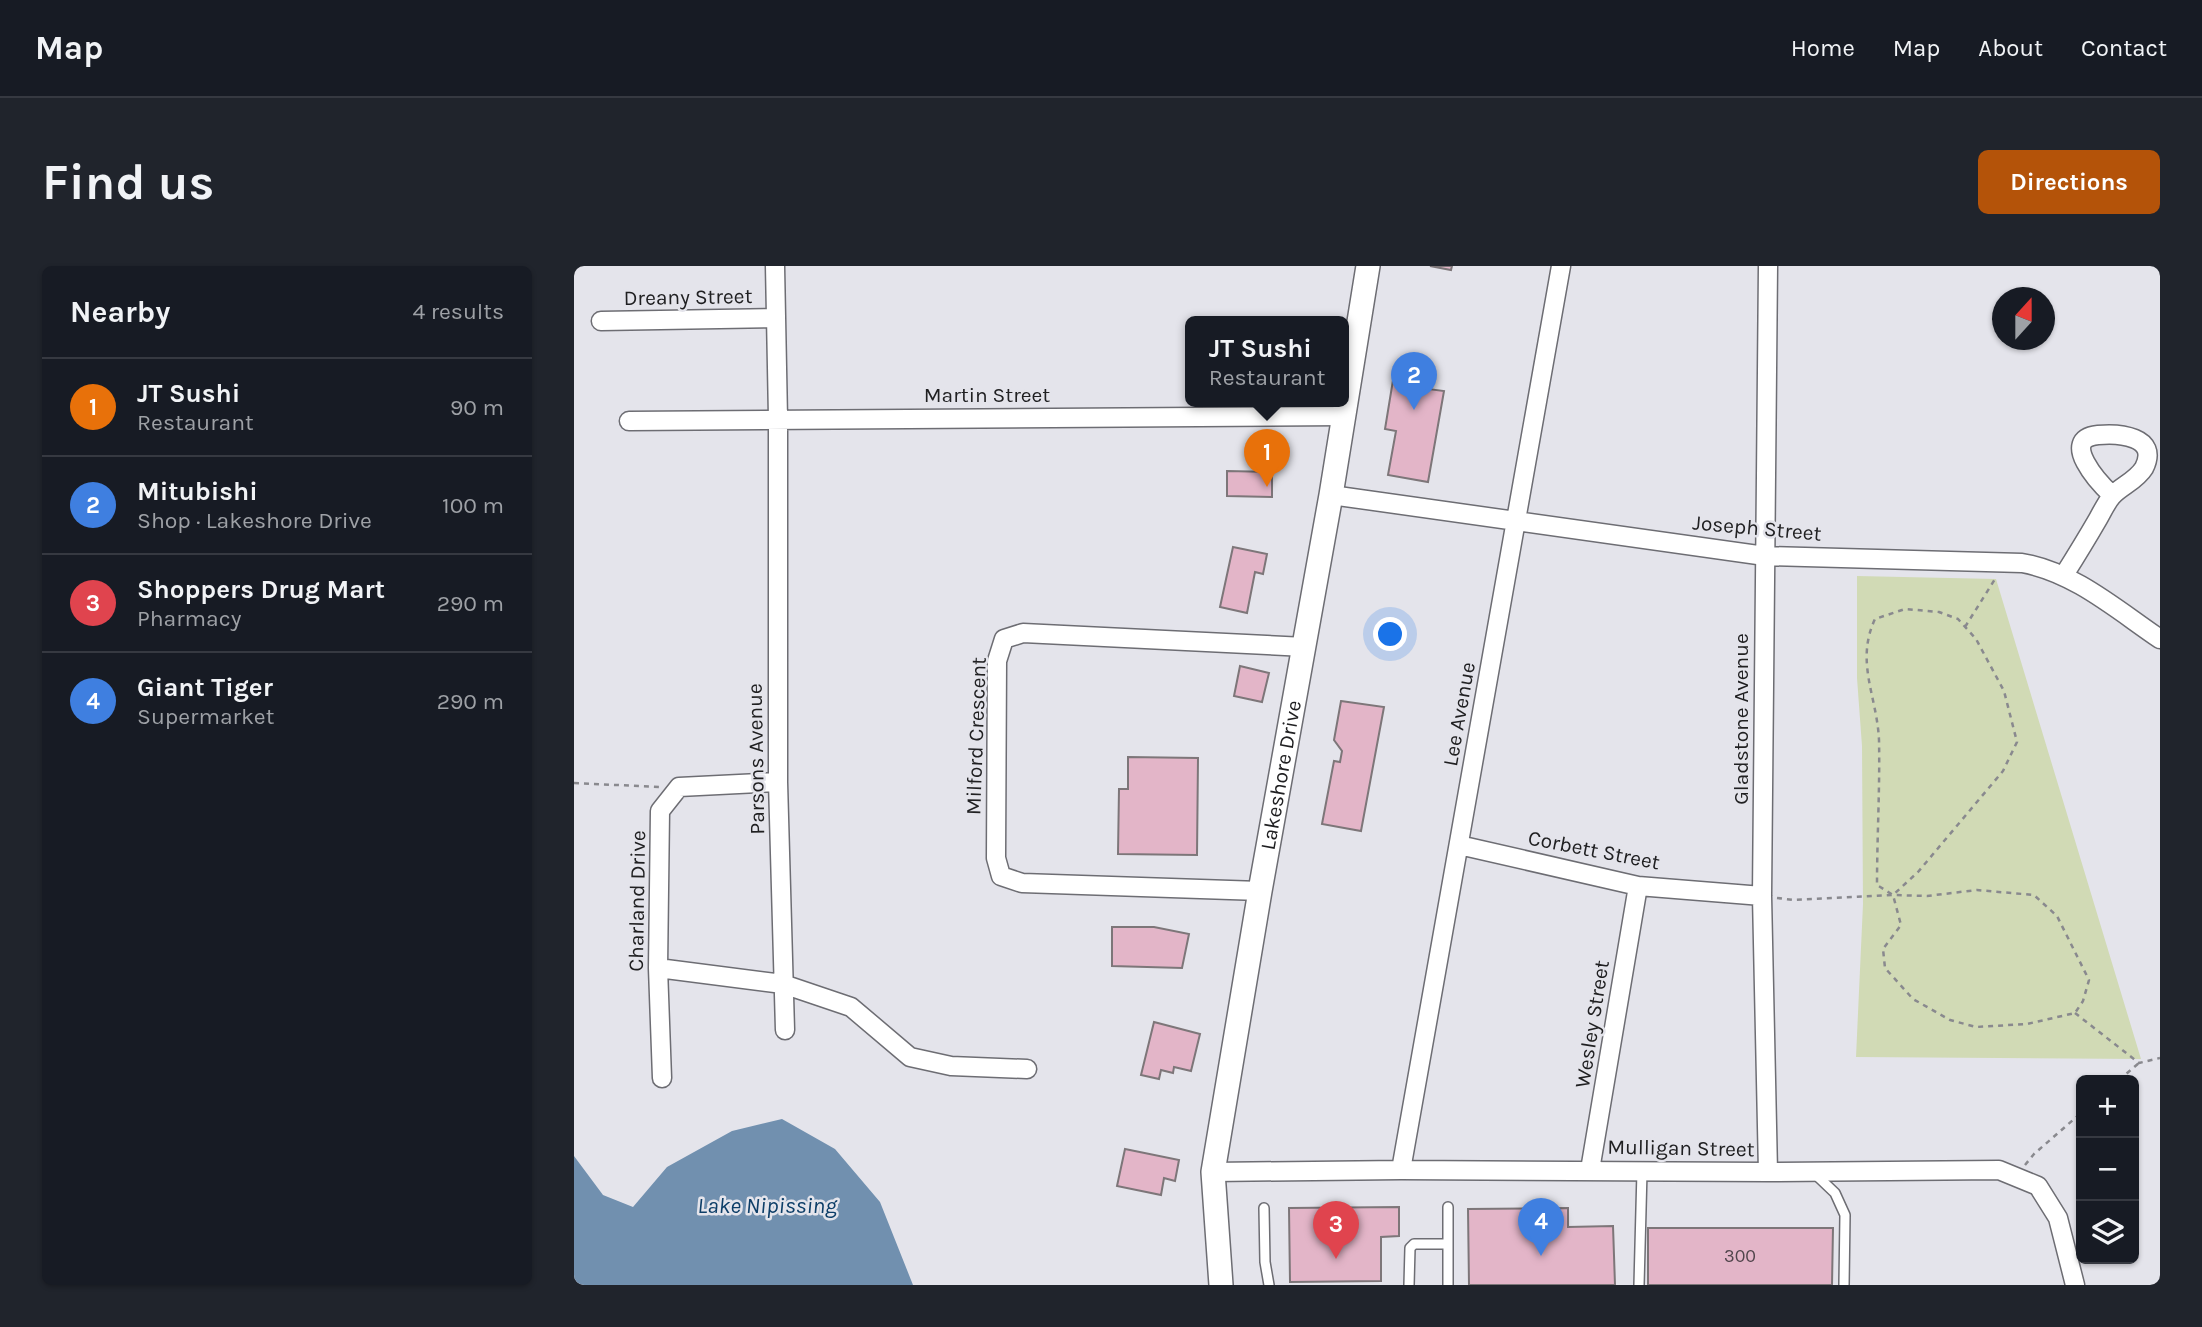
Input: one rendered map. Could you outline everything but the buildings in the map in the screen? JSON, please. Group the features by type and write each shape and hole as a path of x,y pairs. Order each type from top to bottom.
{"main road":[{"name":"Lakeshore Drive","path":"1349,390 1368,266"},
{"name":"Lakeshore Drive","path":"1220,1285 1213,1172 1346,407"}],"street":[{"name":"Parsons Avenue","path":"775,266 778,418 778,782 785,1030"},
{"name":"Lee Avenue","path":"1401,1170 1561,266"},
{"name":"Gladstone Avenue","path":"1768,266 1762,896 1768,1172"},
{"name":"Dreany Street","path":"601,321 776,318"},
{"name":"Martin Street","path":"629,421 1345,416"},
{"name":"Joseph Street","path":"1331,495 1765,556 2040,566 2064,575 2160,639"},
{"path":"2064,575 2112,495"},
{"name":"Milford Crescent","path":"1260,891 1022,883 1001,876 996,858 997,661 1004,639 1023,633 1305,647"},
{"path":"679,788 778,782"},
{"name":"Charland Drive","path":"662,1078 658,968 660,811 679,788"},
{"name":"Corbett Street","path":"1459,845 1638,886 1762,896"},
{"name":"Wesley Street","path":"1590,1170 1638,886"},
{"path":"658,968 783,984 851,1007 911,1057 951,1066 1027,1069"},
{"name":"Mulligan Street","path":"1213,1172 1999,1170 2038,1186 2058,1218 2075,1285"}],"lane":[{"path":"1639,1285 1642,1171"},
{"path":"1814,1172 1835,1193 1845,1215 1844,1285"},
{"path":"1448,1207 1448,1285"},
{"path":"1264,1208 1265,1262 1269,1285"},
{"path":"1409,1285 1410,1248 1415,1244 1448,1244"}],"path":[{"path":"1965,627 2006,563"},
{"path":"1762,896 1794,900 1893,895 1927,896 1978,890 2034,895 2057,916 2089,981 2083,1001 2075,1013 2027,1024 1976,1027 1950,1020 1913,999 1885,968 1883,949 1901,925 1893,895 1877,885 1879,738 1865,664 1868,634 1875,619 1905,608 1939,612 1958,619 1976,639 2004,691 2017,742 2003,771 1918,872 1893,895"},
{"path":"574,783 679,788"},
{"path":"2075,1013 2139,1063"},
{"path":"2125,1075 2139,1063 2160,1058"},
{"path":"2015,1177 2034,1154 2076,1117"}],"green space":[{"path":"1857,576 1996,579 2141,1059 1856,1057 1863,904"}],"water":[{"name":"Lake Nipissing","path":"782,1119 835,1149 880,1202 913,1285 574,1285 574,1156 603,1195 633,1207 667,1167 732,1131"}],"place":[{"name":"Mitubishi","path":"1414,410"},
{"name":"JT Sushi","path":"1267,487"},
{"name":"Giant Tiger","path":"1541,1256"},
{"name":"Shoppers Drug Mart","path":"1336,1259"}]}
